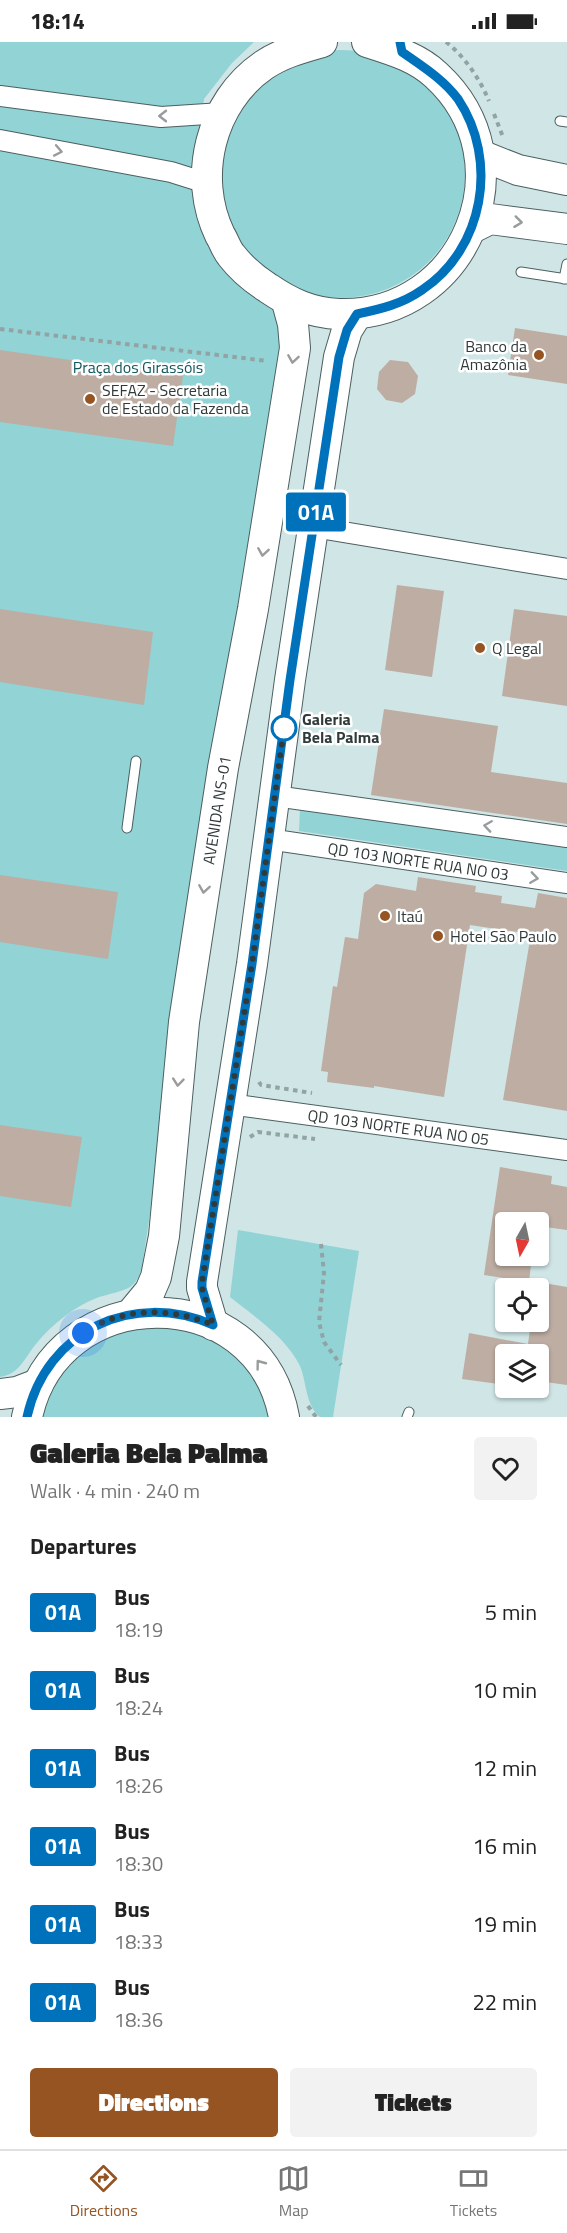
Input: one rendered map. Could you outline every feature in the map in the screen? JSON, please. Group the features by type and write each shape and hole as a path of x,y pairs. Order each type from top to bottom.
{"main road":[{"path":"322,42 287,52 262,66 240,86 222,113 208,156 206,183 213,219 230,253 254,279 287,302 308,309 337,314 357,314 384,308 422,290 439,277 461,250 472,228 479,204 482,181 493,148"},
{"path":"367,42 401,47 435,74 458,99 473,130 518,170 567,180"},
{"path":"472,228 490,219 567,230"},
{"name":"AVENIDA NS-01","path":"131,1314 150,1291 156,1277 164,1236 184,1022 223,768 254,609 292,364 294,336 287,302"},
{"path":"213,1325 202,1282 252,964 268,839 339,357 347,330 357,314"},
{"path":"27,1417 38,1384 55,1358 78,1336 101,1323 131,1314 168,1312 194,1317 213,1325 240,1342 261,1365 277,1393 295,1409"},
{"path":"0,1394 17,1392 38,1384"}],"street":[{"path":"0,96 161,117 222,113"},
{"path":"0,140 171,172 206,183"},
{"path":"313,527 567,569"},
{"path":"275,796 567,837"},
{"name":"QD 103 NORTE RUA NO 03","path":"268,839 567,883"},
{"name":"QD 103 NORTE RUA NO 05","path":"229,1104 567,1150"}],"lane":[{"path":"521,272 566,279 567,264"},
{"path":"127,828 136,760"}],"path":[{"path":"446,42 464,60 482,84 490,104"},
{"path":"493,111 493,148"},
{"path":"0,329 292,364"},
{"path":"256,1079 261,1086 321,1095"},
{"path":"249,1138 253,1133 258,1132 315,1139"},
{"path":"321,1244 324,1273 319,1323 324,1342 341,1365"},
{"path":"295,1409 311,1413 316,1417"}],"green space":[{"name":"Praça dos Girassóis","path":"0,42 254,42 232,63 204,99 192,185 273,298 283,329 142,1267 135,1283 130,1287 99,1297 73,1311 42,1337 17,1369 0,1377"},
{"path":"341,50 365,52 388,59 410,71 429,86 444,105 456,127 463,150 465,174 463,198 456,221 444,243 429,262 410,277 388,289 365,296 341,298 317,296 294,289 272,277 253,262 238,243 226,221 219,198 217,174 219,150 226,127 238,105 253,86 272,71 294,59 317,52"},
{"path":"300,808 567,846 567,871 299,831"},
{"path":"238,1230 359,1251 333,1417 320,1417 315,1412 309,1400 300,1366 287,1346 269,1328 230,1297"},
{"path":"130,1327 183,1327 224,1345 252,1374 271,1417 40,1417 47,1395 79,1352"}],"building":[{"name":"Banco da Amazônia","path":"515,328 567,336 567,384 508,375"},
{"name":"SEFAZ - Secretaria de Estado da Fazenda","path":"0,350 183,376 173,446 0,422"},
{"path":"390,360 408,362 418,376 415,394 402,403 386,400 377,389 379,372"},
{"path":"397,585 444,591 432,677 385,670"},
{"path":"0,609 153,632 144,705 0,682"},
{"path":"514,609 567,616 567,706 502,696"},
{"name":"Galeria Bela Palma","path":"384,709 498,726 491,772 567,783 567,824 371,795"},
{"path":"0,875 118,892 108,959 0,942"},
{"path":"418,877 476,886 475,892 502,896 501,903 535,908 538,893 567,898 567,1111 503,1100 531,934 470,925 444,1097 374,1086 374,1088 327,1082 328,1072 321,1071 333,986 337,987 345,937 358,939 364,893 376,884 416,891"},
{"path":"0,1125 82,1137 71,1207 0,1196"},
{"path":"500,1167 552,1176 551,1184 567,1187 567,1230 549,1228 549,1212 495,1212 495,1266 531,1266 529,1278 484,1275"},
{"path":"549,1284 567,1287 567,1385 549,1383 549,1344 528,1344 530,1332 549,1332"},
{"path":"469,1333 528,1344 495,1344 495,1384 462,1379"}],"bus line":[{"name":"01A","path":"27,1417 30,1403 46,1370 70,1343 87,1330 121,1316 152,1312 184,1315 213,1325 202,1282 252,964 290,680 343,339 357,314 384,308 404,300 439,277 461,250 472,228 479,204 482,181 480,155 473,130 458,99 435,74 402,52 400,42"}],"place":[{"name":"Banco da Amazônia","path":"539,355"},
{"name":"SEFAZ - Secretaria de Estado da Fazenda","path":"90,399"},
{"name":"Q Legal","path":"480,648"},
{"name":"Galeria Bela Palma","path":"284,728"},
{"name":"Itaú","path":"385,916"},
{"name":"Hotel São Paulo","path":"438,936"}],"route":[{"path":"83,1333 111,1319 147,1312 184,1315 213,1325 202,1282 252,964 284,728"}]}
